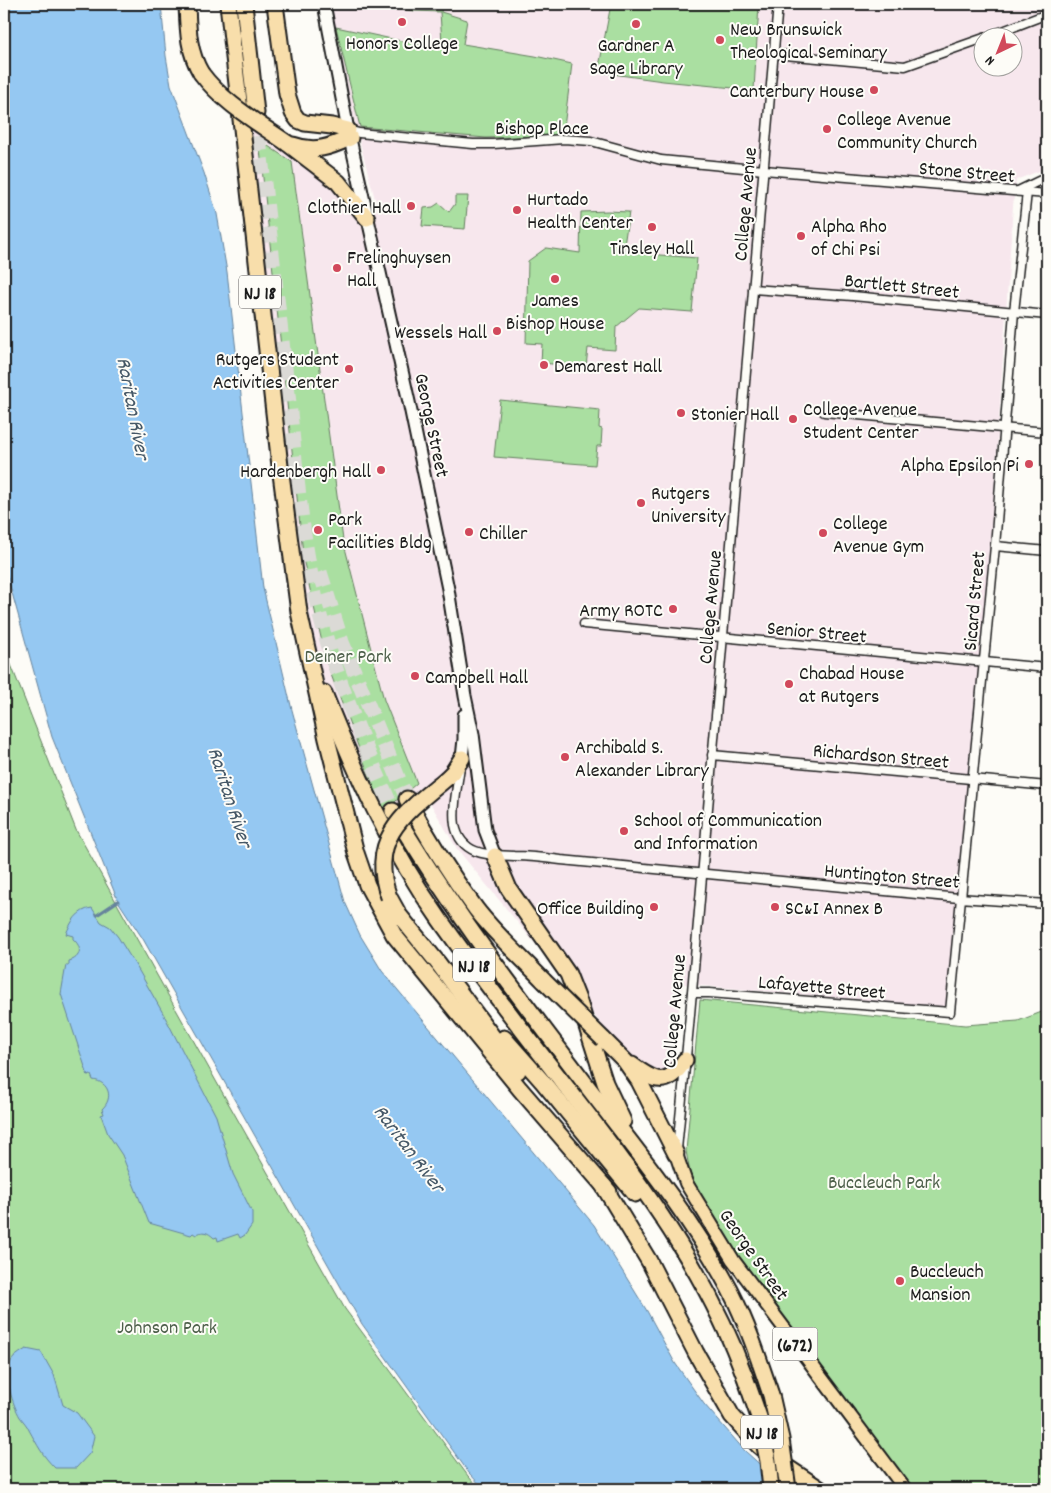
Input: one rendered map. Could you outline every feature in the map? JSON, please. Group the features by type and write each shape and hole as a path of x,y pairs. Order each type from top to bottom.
{"highway":[{"path":"187,4 190,46 194,60 210,85 222,96 287,143 301,148 314,156 367,218"},
{"name":"NJ 18","path":"228,4 280,466 299,612 319,678 350,759 400,860 439,920 638,1180 673,1232 705,1286 736,1350 759,1417 768,1461 771,1489"},
{"path":"244,4 256,113"},
{"path":"275,4 287,94 293,113 298,120 306,123 332,126 349,134"},
{"path":"314,156 349,134"},
{"path":"299,612 326,739 356,853 367,886 380,912 409,955 520,1089 609,1192"},
{"path":"462,758 454,772 406,811 389,837 382,866 383,881 389,897 399,915 438,963 542,1081 622,1177 705,1286"},
{"path":"407,799 436,849 476,909 544,981 625,1061 646,1076 662,1080 670,1077 685,1060"},
{"name":"NJ 18","path":"393,811 448,899 520,998 642,1158 701,1242 730,1290 748,1327 772,1395 788,1489"},
{"path":"495,856 509,889 568,974 580,1002 612,1100 642,1158"},
{"path":"438,963 609,1192 649,1261 696,1353 732,1416 758,1445 773,1458 820,1489"},
{"path":"625,1061 639,1081 676,1154"}],"main road":[{"name":"George Street","path":"676,1154 686,1183 733,1260 906,1489"}],"street":[{"name":"George Street","path":"324,4 349,134 409,402 448,589 464,696 473,734 485,830 495,856"},
{"name":"College Avenue","path":"676,1154 692,993 778,4"},
{"path":"1008,28 1047,12 1045,4"},
{"path":"774,54 905,66 974,42"},
{"name":"Bishop Place","path":"349,134 359,133 474,144 564,139 591,141 661,160 764,170"},
{"name":"Stone Street","path":"764,170 1047,194"},
{"path":"1018,191 1047,177"},
{"name":"Sicard Street","path":"950,1012 1014,312 1027,192"},
{"name":"Bartlett Street","path":"753,289 853,296 1047,315"},
{"path":"824,412 1047,432"},
{"path":"994,546 1047,551"},
{"name":"Senior Street","path":"584,624 1047,668"},
{"path":"462,758 464,696"},
{"name":"Richardson Street","path":"712,755 1047,786"},
{"name":"Huntington Street","path":"462,758 455,813 457,832 466,844 478,853 959,898 1047,904"},
{"name":"Lafayette Street","path":"692,993 950,1012"}],"shaded area":[{"name":"Rutgers University","path":"330,4 1047,4 1047,168 1016,180 1013,206 983,663 956,1008 682,984 671,1073 658,1076 632,1061 457,849 421,787 380,823 322,686 296,571 241,120 306,164 348,200 376,203 355,124"}],"green space":[{"path":"378,4 442,4 441,12 467,20 463,44 572,64 563,135 486,138 360,127 336,27 420,45 442,43 440,12 414,11"},
{"path":"611,4 759,4 754,90 598,72"},
{"name":"Deiner Park","path":"259,140 292,162 343,540 384,700 417,783 383,812 327,664 304,563"},
{"path":"455,196 468,196 465,229 422,226 424,208 433,207 439,203 449,212 455,204"},
{"path":"581,212 629,212 623,252 697,258 692,312 639,308 616,327 615,350 588,348 586,367 541,363 542,344 526,343 528,261 546,248 580,253"},
{"path":"500,400 600,410 601,446 597,446 595,465 494,457"},
{"name":"Johnson Park","path":"4,647 76,830 226,1099 345,1309 468,1476 480,1489 4,1489"},
{"name":"Buccleuch Park","path":"700,1000 965,1025 1018,1021 1047,1010 1047,1489 914,1489 734,1253 704,1204 690,1173 686,1151"}],"water":[{"name":"Raritan River","path":"4,4 161,4 171,85 204,173 217,214 227,272 263,588 292,710 345,902 360,935 382,971 594,1225 647,1311 675,1363 704,1404 745,1451 775,1478 792,1489 484,1489 469,1473 362,1324 143,939 118,901 52,737 4,564"},
{"path":"92,908 101,922 110,927 118,937 139,971 216,1116 233,1174 252,1212 252,1225 245,1235 240,1238 238,1234 218,1241 217,1237 214,1238 205,1232 196,1235 193,1233 191,1235 149,1223 122,1155 108,1134 101,1115 104,1114 102,1109 108,1100 108,1091 103,1084 93,1080 91,1075 88,1076 61,994 66,965 69,965 69,961 73,960 79,952 78,945 73,936 66,934 72,921 78,914"},
{"path":"26,1349 41,1352 54,1375 63,1405 77,1413 94,1436 90,1453 76,1468 55,1468 40,1450 14,1405 8,1377 10,1364 17,1355"}],"waterway":[{"path":"97,915 118,901"}],"tunnel":[{"path":"256,113 298,488 310,572 323,627 338,675 393,811"},
{"path":"320,572 342,642 407,799"}],"place":[{"name":"Honors College","path":"402,22"},
{"name":"Gardner A Sage Library","path":"636,24"},
{"name":"New Brunswick Theological Seminary","path":"720,40"},
{"name":"Canterbury House","path":"874,90"},
{"name":"College Avenue Community Church","path":"827,129"},
{"name":"Clothier Hall","path":"411,206"},
{"name":"Hurtado Health Center","path":"517,210"},
{"name":"Tinsley Hall","path":"652,227"},
{"name":"Alpha Rho of Chi Psi","path":"801,236"},
{"name":"Frelinghuysen Hall","path":"337,268"},
{"name":"James Bishop House","path":"555,279"},
{"name":"Wessels Hall","path":"497,331"},
{"name":"Demarest Hall","path":"544,365"},
{"name":"Rutgers Student Activities Center","path":"349,369"},
{"name":"Stonier Hall","path":"681,413"},
{"name":"College Avenue Student Center","path":"793,419"},
{"name":"Alpha Epsilon Pi","path":"1029,464"},
{"name":"Hardenbergh Hall","path":"381,470"},
{"name":"Rutgers University","path":"641,503"},
{"name":"Park Facilities Bldg","path":"318,530"},
{"name":"Chiller","path":"469,532"},
{"name":"College Avenue Gym","path":"823,533"},
{"name":"Army ROTC","path":"673,609"},
{"name":"Campbell Hall","path":"415,676"},
{"name":"Chabad House at Rutgers","path":"789,684"},
{"name":"Archibald S. Alexander Library","path":"565,757"},
{"name":"School of Communication and Information","path":"624,831"},
{"name":"Office Building","path":"654,907"},
{"name":"SC&I Annex B","path":"775,907"},
{"name":"Buccleuch Mansion","path":"900,1281"}]}
